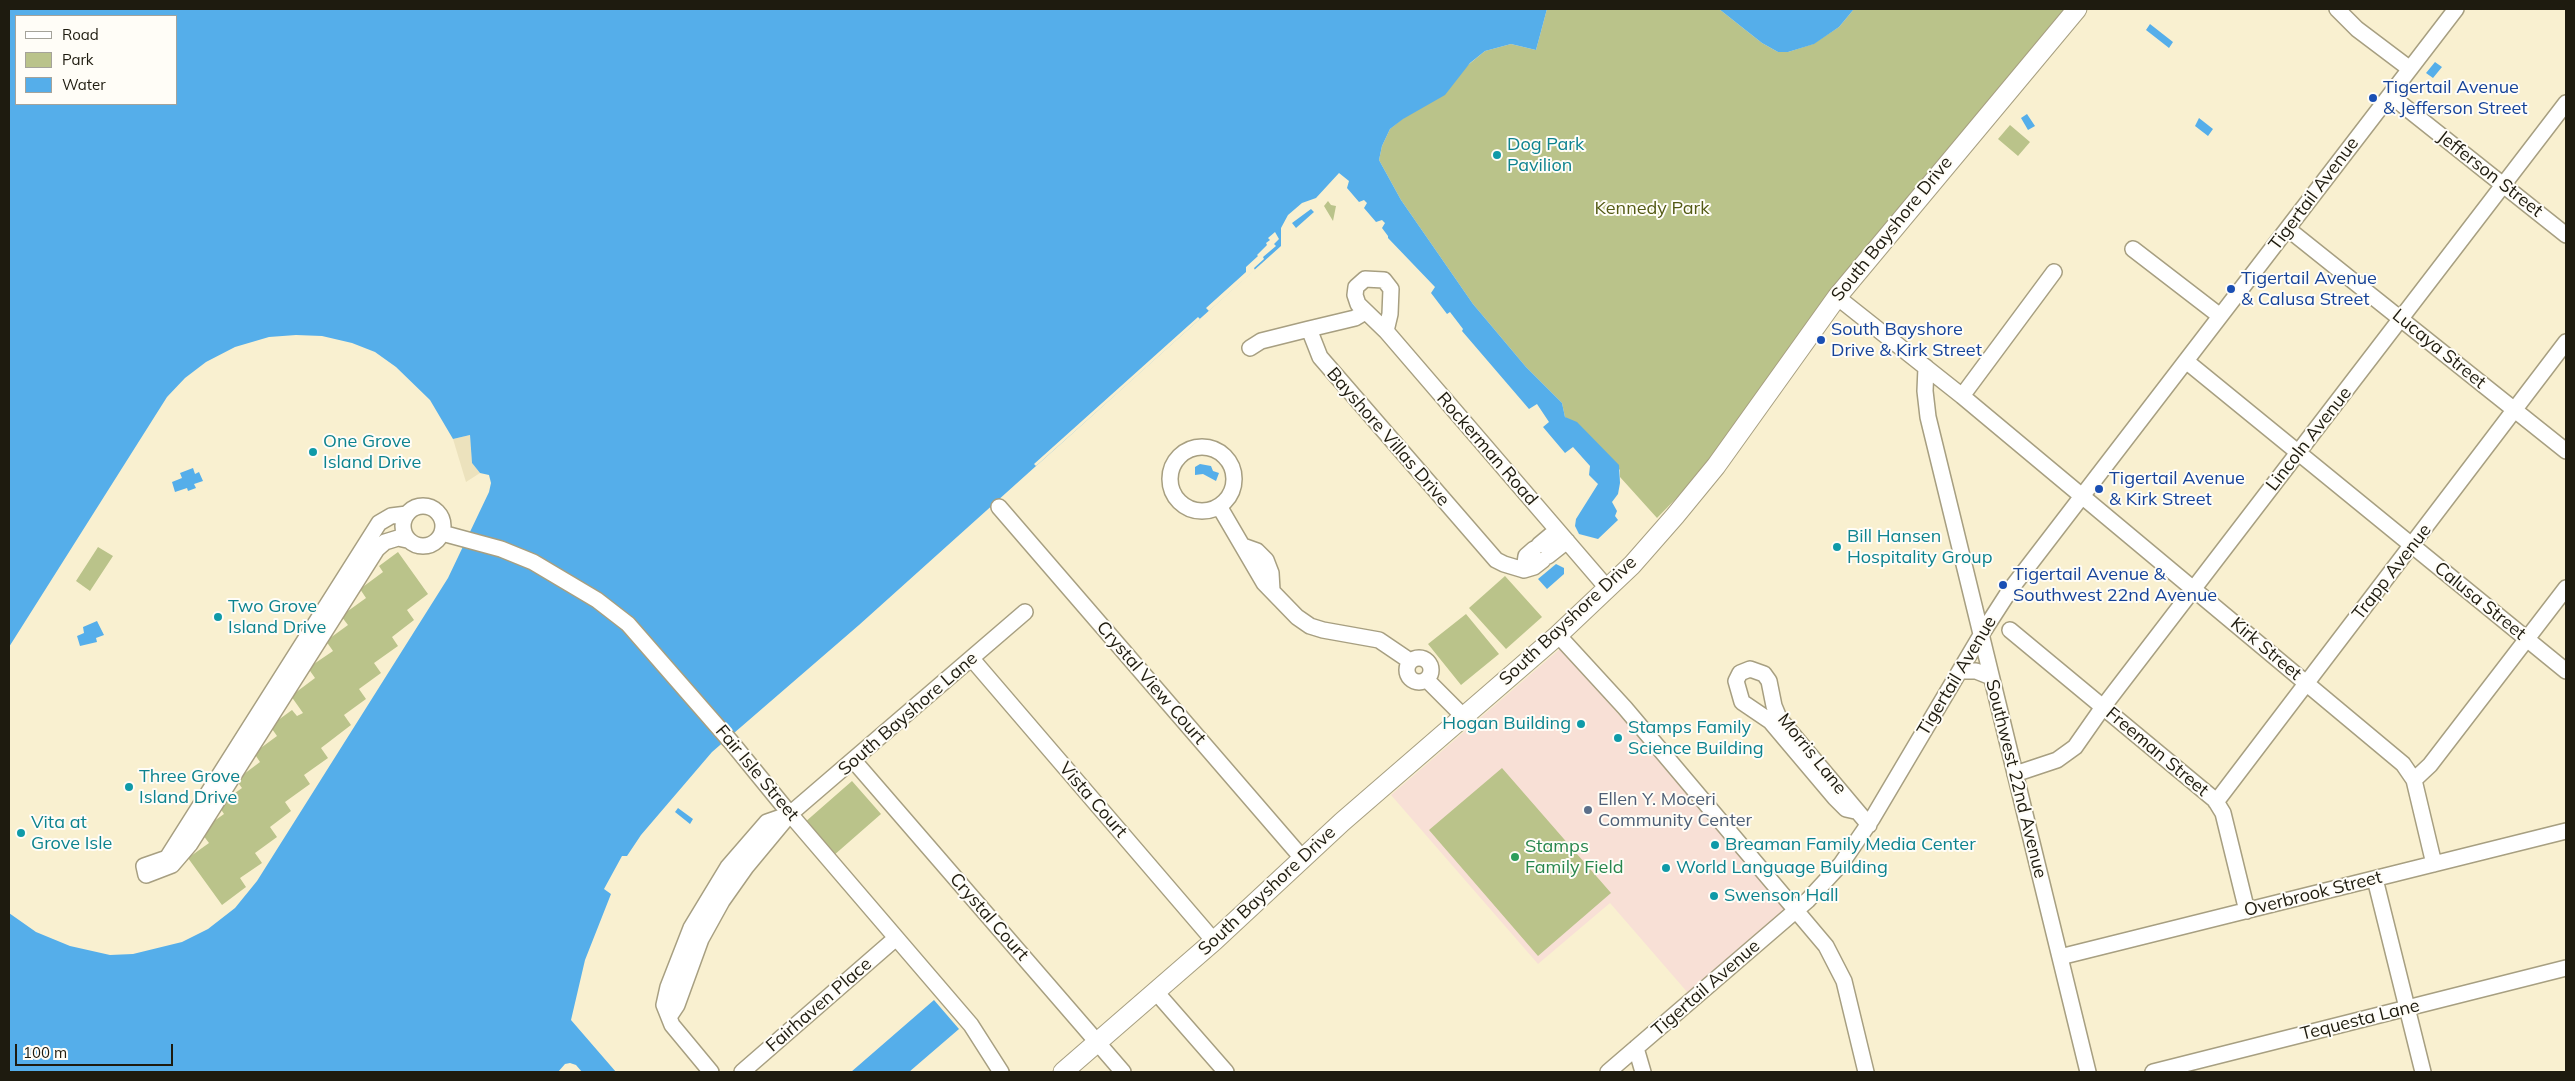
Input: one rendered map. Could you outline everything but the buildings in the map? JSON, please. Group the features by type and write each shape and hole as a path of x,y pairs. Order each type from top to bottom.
{"main road":[{"name":"South Bayshore Drive","path":"1063,1072 1214,941 1303,859 1608,589 1684,505 1738,436 1837,297 2077,9"}],"street":[{"path":"2337,9 2357,29 2410,69"},
{"name":"Tigertail Avenue","path":"1608,1072 1797,909 1839,867 1869,825 2001,603 2456,9"},
{"name":"Jefferson Street","path":"2390,95 2566,235"},
{"name":"Lincoln Avenue","path":"2015,774 2058,760 2075,747 2103,707 2566,104"},
{"name":"Lucaya Street","path":"2288,229 2566,451"},
{"path":"2133,249 2220,316"},
{"path":"1962,396 2054,272"},
{"path":"1250,348 1261,342 1355,318 1365,312 1356,300 1356,287 1365,279 1384,280 1388,284 1391,294 1386,331"},
{"name":"Kirk Street","path":"1837,297 1962,396 2403,764 2414,780 2434,864"},
{"name":"Rockerman Road","path":"1365,312 1386,331 1608,589"},
{"name":"Bayshore Villas Drive","path":"1309,329 1314,346 1324,362 1466,526 1500,562 1524,570 1534,566 1541,552 1562,536"},
{"name":"Trapp Avenue","path":"2216,802 2566,342"},
{"name":"Calusa Street","path":"2186,361 2566,671"},
{"name":"Southwest 22nd Avenue","path":"1926,367 1927,409 2088,1072"},
{"path":"1199,447 1211,448 1221,453 1229,462 1234,473 1234,485 1228,497 1219,506 1207,510 1194,510 1182,504 1174,494 1170,482 1171,470 1177,459 1187,451 1199,447"},
{"path":"417,506 430,507 440,514 444,527 442,533 439,539 427,546 420,547 408,540 398,538 385,542 377,549 190,844 172,865 146,875 144,866 167,858 379,523 391,516 406,514 417,506"},
{"path":"1219,506 1261,578 1289,610 1310,626 1330,632 1379,640 1410,661 1417,658 1427,661 1431,670 1427,680 1464,717"},
{"name":"Crystal View Court","path":"999,507 1303,859"},
{"path":"406,514 402,527 408,540"},
{"name":"Fair Isle Street","path":"442,533 533,562 597,600 628,624 653,650 977,1033 1001,1072"},
{"path":"2414,780 2430,765 2566,588"},
{"path":"1972,598 1984,603 2001,603"},
{"name":"South Bayshore Lane","path":"711,1072 677,1033 664,1005 668,988 686,938 701,909 728,867 766,822 790,814 854,761 1025,612"},
{"name":"Freeman Street","path":"2010,630 2216,802 2223,813 2247,911"},
{"path":"1558,635 1626,708 1797,909 1826,946 1842,974 1866,1072"},
{"name":"Vista Court","path":"972,659 1214,941"},
{"name":"Morris Lane","path":"1855,811 1846,808 1835,798 1770,721 1742,702 1736,681 1740,673 1750,669 1756,670 1767,677 1779,718 1839,787 1852,803 1855,811 1869,825"},
{"path":"1960,671 1976,671 1991,677"},
{"name":"Crystal Court","path":"854,761 1123,1072"},
{"name":"Overbrook Street","path":"2060,956 2566,831"},
{"path":"2375,879 2423,1072"},
{"name":"Fairhaven Place","path":"742,1072 896,938"},
{"name":"Tequesta Lane","path":"2153,1072 2566,968"},
{"path":"1156,992 1226,1072"},
{"path":"1636,1048 1643,1072"}],"shaded area":[{"path":"1561,648 1787,908 1688,993 1610,903 1538,964 1391,795"}],"green space":[{"name":"Kennedy Park","path":"1547,9 1719,9 1762,43 1778,52 1788,52 1813,44 1839,27 1854,9 2065,9 1769,379 1696,478 1657,518 1620,477 1620,470 1565,417 1562,403 1526,367 1473,304 1401,200 1379,160 1382,146 1390,129 1485,51 1511,44 1536,50"},
{"path":"2010,125 2030,142 2018,156 1998,139"},
{"path":"1328,201 1331,205 1336,206 1333,221 1324,206"},
{"path":"98,547 113,556 90,591 76,581"},
{"path":"398,552 428,594 407,610 414,620 392,637 398,646 374,663 381,673 359,689 366,699 344,715 351,725 321,748 328,758 304,775 310,784 285,802 291,811 270,827 277,837 255,853 262,863 240,878 246,887 222,905 188,858 209,843 200,831 224,814 218,805 242,788 236,780 260,762 254,753 277,736 270,726 292,710 297,716 303,713 291,696 315,678 308,668 333,651 326,641 348,625 341,616 366,598 360,589 383,572 379,566"},
{"path":"1505,576 1542,617 1506,649 1469,608"},
{"path":"1466,614 1499,654 1461,685 1428,644"},
{"name":"Stamps Family Field","path":"1502,768 1611,893 1538,956 1429,830"},
{"path":"852,781 881,814 833,856 804,823"}],"sand":[{"path":"470,435 472,463 480,473 466,482 453,439"}],"water":[{"path":"9,9 1547,9 1536,50 1511,44 1485,51 1470,63 1445,95 1403,119 1390,129 1382,146 1379,160 1401,200 1473,304 1526,367 1562,403 1565,417 1577,422 1619,465 1620,483 1618,494 1612,502 1617,511 1615,516 1618,520 1598,539 1579,534 1575,526 1576,519 1598,484 1589,475 1590,466 1573,447 1565,453 1543,427 1549,422 1537,404 1529,409 1462,331 1463,329 1450,312 1447,314 1431,293 1435,287 1388,238 1382,228 1385,223 1382,220 1376,222 1364,208 1367,203 1364,200 1359,202 1347,188 1349,181 1339,173 1316,198 1302,203 1288,215 1281,228 1281,246 859,625 712,752 641,835 627,856 622,856 604,889 611,894 585,960 571,1020 616,1072 582,1072 576,1065 570,1063 565,1064 558,1072 9,1072 9,913 36,932 70,946 110,955 133,954 182,942 208,929 235,908 257,881 448,578 489,492 491,483 489,475 480,473 472,463 470,435 453,439 430,400 396,367 375,352 352,343 322,336 269,337 235,347 206,362 185,378 167,397 9,647"},
{"path":"1719,9 1854,9 1839,27 1814,44 1788,52 1778,52 1762,43"},
{"path":"2150,24 2173,42 2169,48 2146,30"},
{"path":"2435,62 2442,67 2433,78 2426,73"},
{"path":"2027,114 2035,126 2028,130 2021,118"},
{"path":"2199,118 2213,129 2208,136 2195,126"},
{"path":"1311,209 1314,212 1296,228 1292,223"},
{"path":"1200,464 1211,466 1213,471 1219,473 1216,481 1203,474 1195,475 1195,467"},
{"path":"193,468 195,474 199,472 203,481 194,484 196,488 188,491 187,488 175,492 172,482 182,478 180,473"},
{"path":"1556,564 1564,568 1564,574 1547,589 1538,579"},
{"path":"97,621 104,635 96,638 97,642 80,646 77,636 84,633 83,627"},
{"path":"678,808 693,819 690,824 675,812"},
{"path":"934,1000 959,1029 909,1072 851,1072"}],"pier":[{"path":"1275,232 1279,239 1274,244 1276,246 1263,257 1264,259 1254,268 1255,270 1209,311 1206,308 1246,272 1246,267 1258,256 1270,240 1268,238"},
{"path":"1198,317 1200,319 1121,390 1036,466 1034,464"}],"place":[{"name":"Tigertail Avenue & Jefferson Street","path":"2373,98"},
{"name":"Dog Park Pavilion","path":"1497,155"},
{"name":"Tigertail Avenue & Calusa Street","path":"2231,289"},
{"name":"South Bayshore Drive & Kirk Street","path":"1821,340"},
{"name":"One Grove Island Drive","path":"313,452"},
{"name":"Tigertail Avenue & Kirk Street","path":"2099,489"},
{"name":"Bill Hansen Hospitality Group","path":"1837,547"},
{"name":"Tigertail Avenue & Southwest 22nd Avenue","path":"2003,585"},
{"name":"Two Grove Island Drive","path":"218,617"},
{"name":"Hogan Building","path":"1581,724"},
{"name":"Stamps Family Science Building","path":"1618,738"},
{"name":"Three Grove Island Drive","path":"129,787"},
{"name":"Ellen Y. Moceri Community Center","path":"1588,810"},
{"name":"Vita at Grove Isle","path":"21,833"},
{"name":"Breaman Family Media Center","path":"1715,845"},
{"name":"Stamps Family Field","path":"1515,857"},
{"name":"World Language Building","path":"1666,868"},
{"name":"Swenson Hall","path":"1714,896"}]}
